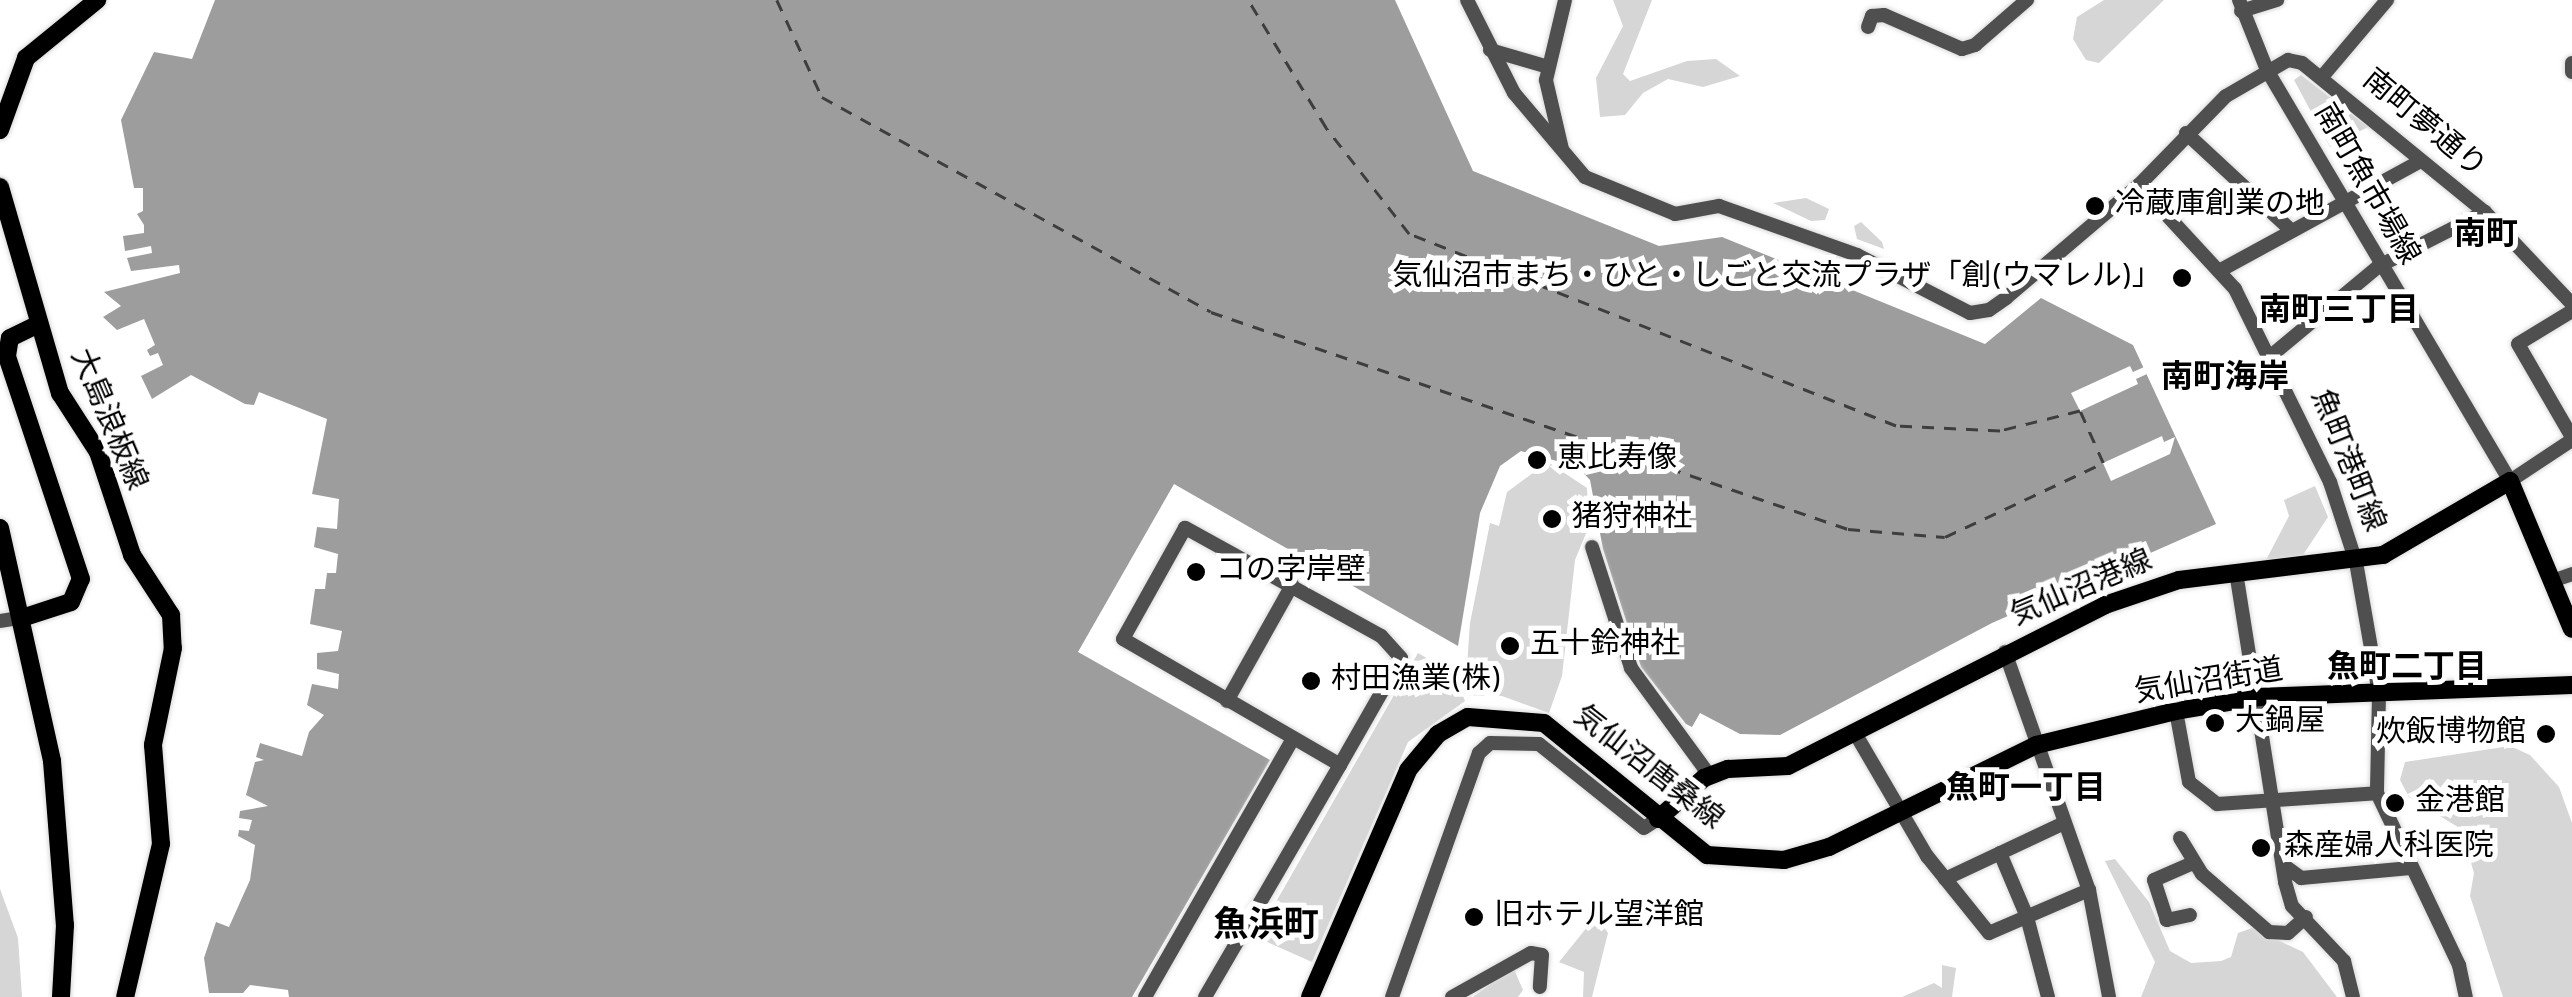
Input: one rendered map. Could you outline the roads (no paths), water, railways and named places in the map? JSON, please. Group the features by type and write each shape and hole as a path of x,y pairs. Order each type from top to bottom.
{"main road":[{"path":"0,130 26,58 97,0"},
{"name":"大島浪板線","path":"0,186 60,394 98,452 132,555 170,614 174,648 153,745 161,844 125,997"},
{"name":"大島浪板線","path":"25,616 71,602 81,579 7,356 10,338 39,324"},
{"path":"2510,481 2564,577 2572,629"},
{"name":"気仙沼港線","path":"1710,776 1788,766 2005,652 2142,592 2236,572 2356,562 2410,545 2510,481"},
{"path":"0,528 25,616 44,710 62,852 61,997"},
{"name":"気仙沼街道","path":"2036,745 2176,711 2258,697 2572,685"},
{"name":"気仙沼唐桑線","path":"1310,997 1408,770 1438,734 1468,717 1544,724 1658,819 1708,854 1784,860 1829,847 2036,745"},
{"path":"1658,819 1710,776"}],"street":[{"path":"1467,0 1514,94 1568,162 1585,177 1675,214 1720,206 1857,255 1970,313 1989,310 2006,298 2139,185 2186,133 2267,70"},
{"path":"1566,0 1548,67 1554,131 1568,162"},
{"path":"1868,28 1872,16 1884,15 1962,49 1975,45 2027,0"},
{"path":"2240,6 2277,0"},
{"path":"2322,76 2387,0"},
{"name":"南町魚市場線","path":"2240,6 2267,70 2510,481"},
{"path":"1490,50 1548,67"},
{"name":"南町夢通り","path":"2267,70 2288,60 2322,76 2485,212 2572,308"},
{"path":"2572,64 2572,72"},
{"path":"2186,133 2292,231"},
{"path":"2220,272 2421,161"},
{"name":"魚町港町線","path":"2139,185 2220,272 2272,355 2330,482 2356,562 2379,694 2378,793"},
{"path":"2272,355 2380,266 2485,212"},
{"path":"2510,481 2572,439 2518,344 2572,308"},
{"path":"1205,997 1340,765 1401,658 1398,649 1292,585 1185,528 1123,630 1132,648 1340,765"},
{"path":"1592,547 1631,668 1710,776"},
{"path":"2236,572 2292,906 2344,960 2352,997"},
{"path":"1227,702 1292,585"},
{"path":"0,621 25,616"},
{"path":"2005,652 2062,824 2089,890 2109,997"},
{"path":"2176,711 2189,782 2202,797 2218,804 2378,793 2459,965 2466,997"},
{"path":"1855,732 1897,811 1945,880 1988,932 2089,890"},
{"path":"1145,997 1292,739"},
{"path":"1392,997 1480,753 1490,742 1539,744 1644,828 1658,819"},
{"path":"1945,880 2062,824"},
{"path":"2180,838 2193,863 2269,932 2288,933 2306,917"},
{"path":"2000,854 2027,916 2048,997"},
{"path":"2190,914 2167,920 2154,880 2193,863"},
{"path":"2286,867 2302,878 2411,868"},
{"path":"1452,997 1531,952 1542,956 1540,986"}],"place":[{"name":"冷蔵庫創業の地","path":"2095,206"},
{"name":"気仙沼市まち・ひと・しごと交流プラザ「創(ウマレル)」","path":"2182,278"},
{"name":"恵比寿像","path":"1537,460"},
{"name":"猪狩神社","path":"1552,519"},
{"name":"コの字岸壁","path":"1196,572"},
{"name":"五十鈴神社","path":"1510,646"},
{"name":"村田漁業(株)","path":"1311,681"},
{"name":"大鍋屋","path":"2215,723"},
{"name":"炊飯博物館","path":"2546,734"},
{"name":"金港館","path":"2395,803"},
{"name":"森産婦人科医院","path":"2261,848"},
{"name":"旧ホテル望洋館","path":"1474,917"}],"district":[{"name":"南町","path":"2486,236"},
{"name":"南町三丁目","path":"2339,312"},
{"name":"南町海岸","path":"2225,379"},
{"name":"魚町二丁目","path":"2407,669"},
{"name":"魚町一丁目","path":"2026,790"},
{"name":"魚浜町","path":"1266,927"}]}
